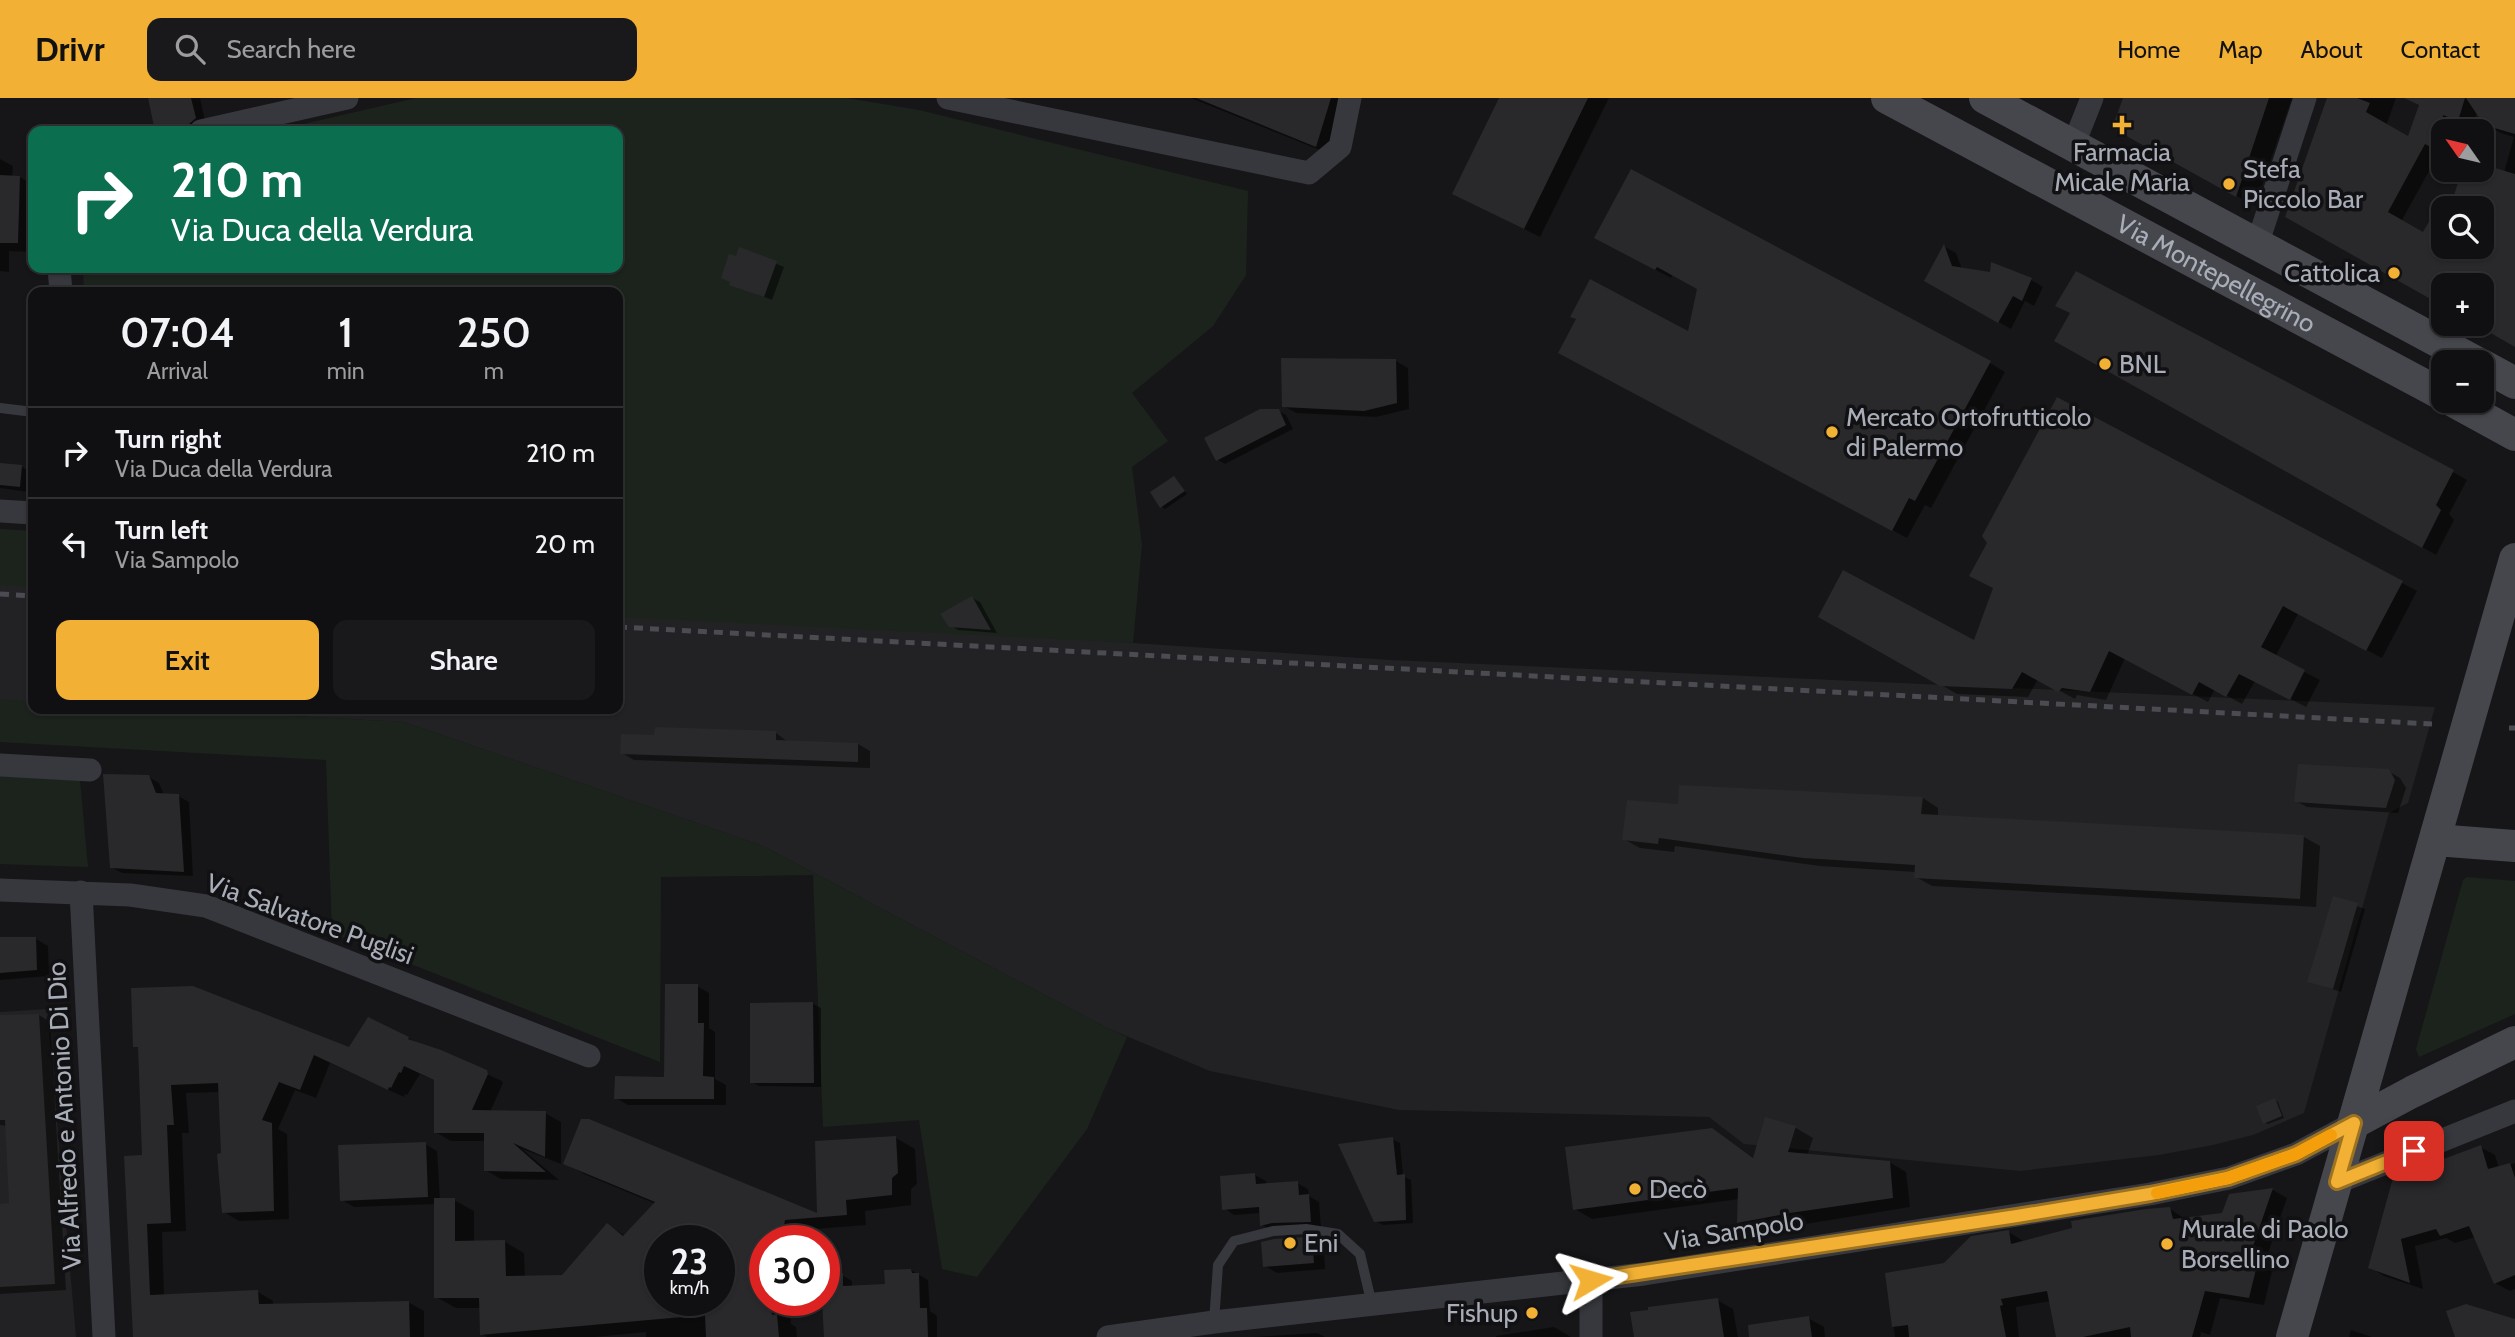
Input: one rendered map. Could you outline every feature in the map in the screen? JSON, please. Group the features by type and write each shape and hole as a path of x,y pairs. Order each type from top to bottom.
{"street":[{"path":"223,126 347,98"},
{"path":"948,98 1309,173 1340,147 1350,98"},
{"name":"Via Montepellegrino","path":"1887,98 2431,364"},
{"name":"Via Montepellegrino","path":"1985,98 2257,245 2431,360"},
{"path":"2073,146 2091,98"},
{"path":"2257,245 2305,98"},
{"name":"Via Montepellegrino","path":"2494,380 2515,383"},
{"name":"Via Montepellegrino","path":"2493,413 2515,435"},
{"path":"0,511 28,513"},
{"path":"2292,1337 2514,563"},
{"path":"0,765 90,770"},
{"path":"2435,840 2515,846"},
{"name":"Via Salvatore Puglisi","path":"0,890 130,895 206,906 589,1056"},
{"name":"Via Alfredo e Antonio Di Dio","path":"81,892 104,1337"},
{"path":"2354,1123 2515,1042"},
{"path":"2337,1182 2515,1111"},
{"name":"Via Sampolo","path":"1108,1337 1214,1322 1591,1280 2150,1194 2228,1178 2296,1154 2354,1123"},
{"path":"1591,1280 1591,1337"}],"lane":[{"path":"0,408 28,411"},
{"path":"1214,1322 1218,1265 1234,1241 1273,1231 1306,1229 1338,1234 1360,1254 1372,1305"}],"shaded area":[{"path":"416,98 847,98 919,110 1248,191 1246,275 1213,326 1132,393 1168,441 1132,467 1142,545 1133,643 623,617 623,287 84,287 83,273 623,273 623,126 295,126"},
{"path":"0,529 28,531 28,587 0,585"},
{"path":"0,584 28,586 28,702 0,700"},
{"path":"623,614 920,629 1391,660 2435,707 2408,803 2389,813 2304,1113 2253,1135 2213,1145 2159,1155 2020,1171 1744,1144 1709,1117 1399,1110 1210,1071 1107,1028 763,846 404,722 253,714 623,714"},
{"path":"0,699 28,701 28,714 260,714 404,722 763,846 1127,1037 1087,1129 977,1277 942,1269 919,1120 823,1127 813,875 661,877 660,1062 332,933 326,760 0,742"},
{"path":"0,776 80,780 88,867 0,864"},
{"path":"2467,877 2515,881 2515,1014 2419,1057 2416,1049 2463,880"},
{"path":"47,1009 76,1337 0,1337 0,1012"}],"building":[{"path":"148,98 191,98 196,118 189,124 154,126"},
{"path":"1196,98 1331,98 1316,147"},
{"path":"1499,98 1588,98 1524,229 1452,194"},
{"path":"2123,98 2269,98 2236,197 2112,128"},
{"path":"2327,98 2357,98 2370,103 2366,112 2408,136 2419,105 2404,98 2465,98 2459,119 2443,115 2443,119 2431,119 2431,147 2425,144 2388,212 2423,232 2431,218 2431,259 2494,259 2494,196 2454,196 2458,182 2494,182 2494,168 2515,174 2515,347 2494,335 2494,273 2431,273 2431,299 2285,217"},
{"path":"2466,98 2515,98 2515,134 2494,128 2494,119 2480,119"},
{"path":"1631,169 1991,361 1915,501 1909,498 1892,531 1558,353 1576,319 1570,317 1590,279 1688,331 1697,289 1594,238"},
{"path":"0,175 20,176 18,243 0,243"},
{"path":"1944,244 1952,266 1990,272 1991,262 2032,278 2022,301 2013,296 1998,323 1924,281"},
{"path":"739,247 777,261 764,297 729,285 730,282 721,278 729,254 736,256"},
{"path":"2076,271 2454,470 2436,505 2441,510 2422,548 2054,341 2070,313 2055,306"},
{"path":"1281,358 1396,359 1397,403 1364,411 1282,407"},
{"path":"2057,397 2403,581 2366,651 2283,606 2261,647 2305,670 2290,700 2239,674 2226,697 2199,682 2192,695 2109,651 2090,692 2062,688 2058,692 2022,672 2012,689 1940,686 1818,617 1843,570 1974,640 1993,588 1969,576 1987,543 1982,536"},
{"path":"1260,409 1279,409 1286,425 1216,461 1204,438"},
{"path":"0,463 22,465 20,487 0,485"},
{"path":"1174,476 1185,491 1160,508 1150,492"},
{"path":"972,596 991,630 949,627 940,614"},
{"path":"655,727 776,731 776,740 858,743 858,762 620,754 621,734 654,735"},
{"path":"2298,764 2389,769 2395,780 2386,808 2294,802"},
{"path":"103,774 149,775 156,793 179,794 184,872 110,868"},
{"path":"1679,785 1923,797 1921,814 2304,835 2300,899 1914,878 1915,865 1803,858 1659,838 1658,844 1622,840 1627,800 1678,804"},
{"path":"2333,896 2358,903 2333,989 2307,982"},
{"path":"0,937 36,937 37,970 0,973"},
{"path":"665,984 698,984 698,1023 704,1023 703,1076 714,1077 714,1099 614,1099 615,1076 664,1077"},
{"path":"193,986 349,1047 368,1017 409,1037 408,1039 487,1070 488,1074 472,1110 546,1111 545,1157 513,1143 546,1172 484,1171 484,1133 434,1133 434,1080 404,1066 388,1090 314,1055 300,1090 279,1082 262,1120 272,1123 274,1211 222,1213 217,1154 221,1153 218,1083 171,1085 174,1125 167,1125 171,1223 147,1224 150,1295 258,1290 259,1304 409,1301 410,1337 133,1337 124,1156 142,1155 138,1047 133,1047 131,988"},
{"path":"813,1002 814,1083 750,1083 750,1003"},
{"path":"39,1014 55,1284 0,1287 0,1204 9,1203 5,1120 0,1120 0,1015"},
{"path":"2275,1098 2282,1116 2263,1124 2256,1106"},
{"path":"1765,1117 1796,1126 1788,1152 1890,1161 1893,1198 1737,1223 1738,1188 1573,1210 1565,1147 1712,1128 1753,1158"},
{"path":"581,1119 589,1119 817,1213 815,1141 896,1136 898,1173 892,1178 892,1195 846,1200 847,1215 785,1220 784,1225 749,1225 749,1316 777,1316 779,1337 706,1337 705,1316 735,1316 735,1225 644,1225 644,1316 694,1316 480,1335 479,1298 434,1298 434,1198 455,1198 455,1241 505,1240 506,1276 562,1275 607,1223 623,1236 655,1202 563,1164"},
{"path":"1393,1137 1397,1175 1405,1174 1406,1220 1374,1222 1338,1144"},
{"path":"426,1142 428,1197 340,1201 338,1145"},
{"path":"2481,1145 2488,1169 2510,1163 2515,1178 2515,1275 2494,1284 2469,1226 2440,1236 2436,1229 2401,1239 2410,1283 2368,1268 2393,1178"},
{"path":"1255,1173 1256,1184 1298,1181 1299,1195 1309,1194 1311,1222 1260,1226 1259,1207 1222,1210 1220,1176"},
{"path":"2273,1188 2250,1255 2259,1257 2249,1298 2205,1291 2192,1337 2131,1337 2130,1327 2083,1337 2056,1337 2047,1291 2001,1299 2006,1337 1909,1337 1908,1325 1892,1327 1885,1273 1944,1263 1971,1236 2009,1230 2011,1244 2072,1228 2071,1221 2146,1209 2170,1207 2173,1219 2222,1213 2229,1194"},
{"path":"1312,1238 1314,1263 1263,1267 1261,1242"},
{"path":"911,1269 912,1273 919,1273 920,1308 927,1308 928,1337 824,1337 823,1316 840,1316 840,1273 843,1273 843,1286 885,1284 884,1270"},
{"path":"1718,1298 1724,1337 1634,1337 1630,1312 1648,1310 1648,1307"},
{"path":"2466,1304 2515,1319 2515,1337 2455,1337 2446,1311"},
{"path":"1809,1316 1812,1337 1749,1337 1748,1325"}],"railway":[{"path":"0,594 28,596"},
{"path":"623,627 2432,724"},
{"path":"2509,728 2515,728"}],"slow traffic":[{"path":"2157,1193 2228,1178 2296,1154 2331,1135"}],"place":[{"name":"Farmacia Micale Maria","path":"2122,125"},
{"name":"Stefa Piccolo Bar","path":"2229,184"},
{"name":"Cattolica","path":"2394,273"},
{"name":"BNL","path":"2105,364"},
{"name":"Mercato Ortofrutticolo di Palermo","path":"1832,432"},
{"name":"Decò","path":"1635,1189"},
{"name":"Eni","path":"1290,1243"},
{"name":"Murale di Paolo Borsellino","path":"2167,1244"},
{"name":"Fishup","path":"1532,1313"}],"route":[{"path":"1591,1280 2017,1216 2228,1178 2296,1154 2354,1123 2337,1182 2414,1151"}]}
